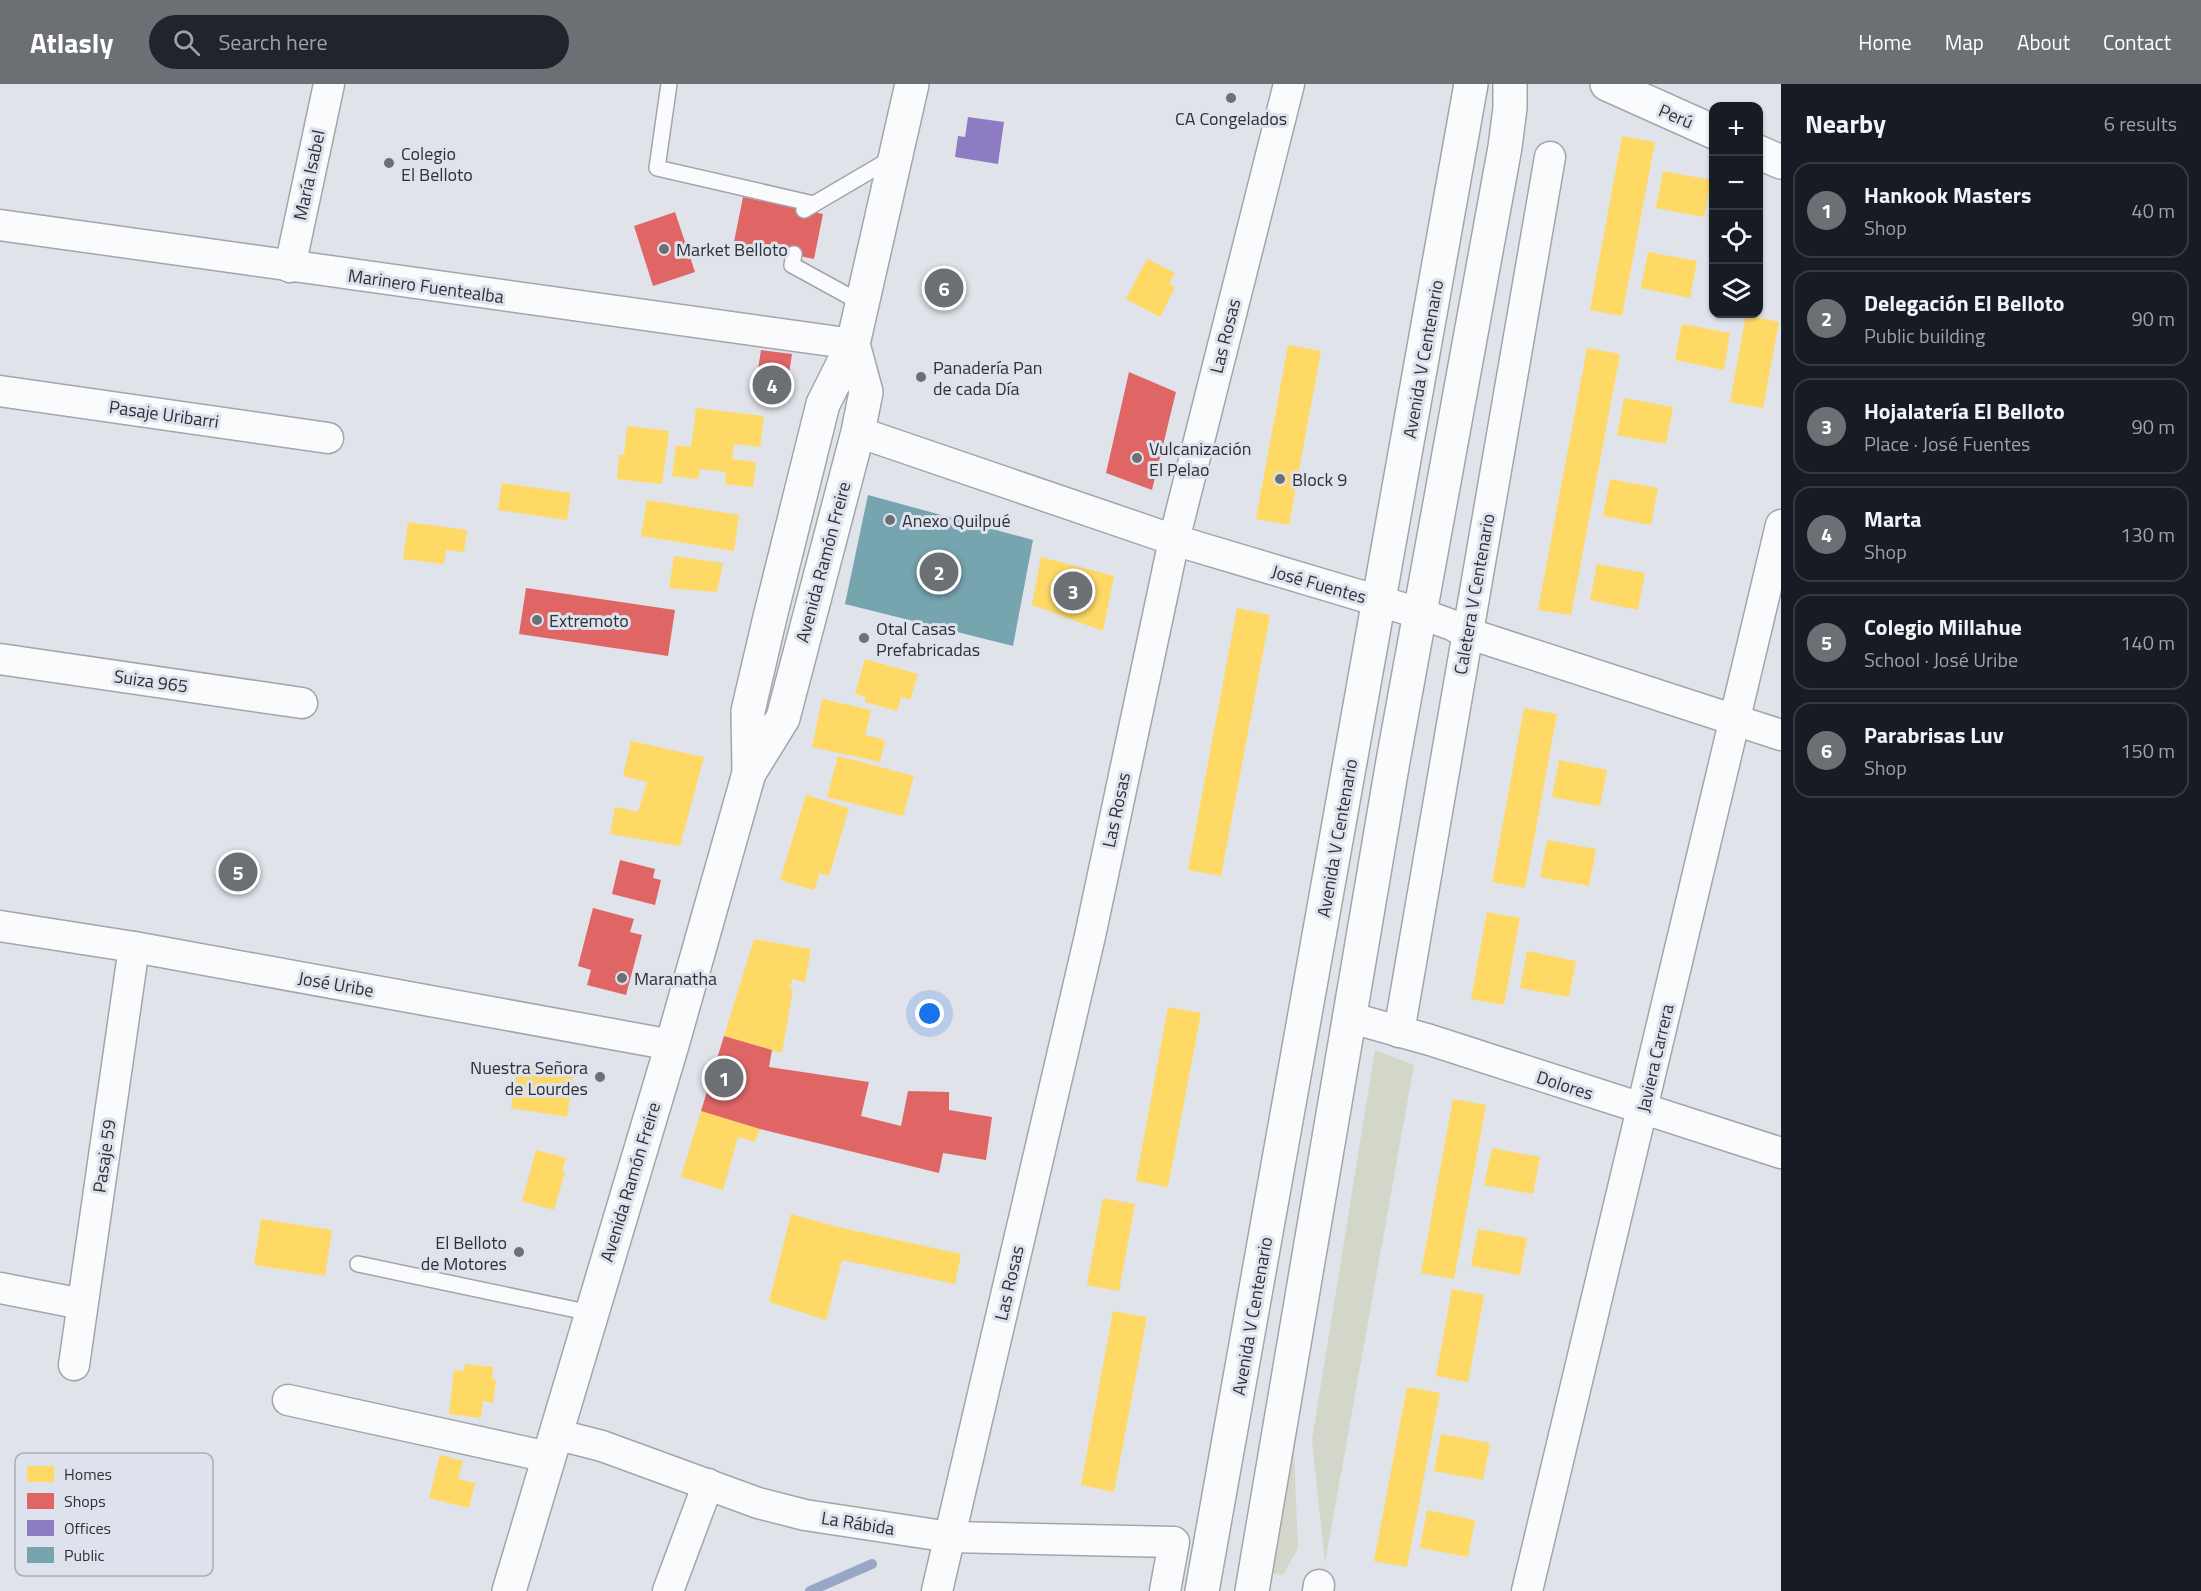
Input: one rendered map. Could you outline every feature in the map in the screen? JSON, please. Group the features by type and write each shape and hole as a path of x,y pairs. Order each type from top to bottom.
{"main road":[{"name":"Avenida Ramón Freire","path":"749,773 748,711 823,404 853,344 912,84"},
{"name":"Avenida V Centenario","path":"1202,1591 1471,84"},
{"path":"1252,1591 1348,1017 1507,131 1510,84"},
{"path":"1507,131 1517,105 1537,84"},
{"name":"Perú","path":"1607,84 1709,130"},
{"path":"1763,154 1781,162"},
{"name":"Avenida Ramón Freire","path":"509,1591 672,1046 749,773 783,718 858,432 866,392 853,344"},
{"path":"836,377 846,419 858,432"}],"street":[{"name":"María Isabel","path":"290,267 329,84"},
{"name":"Las Rosas","path":"937,1591 1090,936 1174,540 1289,84"},
{"name":"Caletera V Centenario","path":"1398,1032 1550,157"},
{"name":"Marinero Fuentealba","path":"0,225 853,344"},
{"name":"Pasaje Uribarri","path":"0,391 328,438"},
{"name":"José Fuentes","path":"858,432 1174,540 1419,613 1467,633 1781,735"},
{"name":"Javiera Carrera","path":"1527,1591 1781,525"},
{"name":"Suiza 965","path":"0,659 302,703"},
{"name":"José Uribe","path":"0,926 134,947 672,1046"},
{"name":"Pasaje 59","path":"74,1365 134,947"},
{"name":"Dolores","path":"1348,1017 1781,1153"},
{"path":"0,1288 82,1304"},
{"name":"La Rábida","path":"288,1400 551,1445 602,1446 758,1503 805,1515 950,1537 1174,1542 1165,1591"},
{"path":"668,1591 708,1484"}],"lane":[{"path":"669,84 657,168 809,207 896,155"},
{"path":"793,260 863,304"},
{"path":"358,1264 591,1313"}],"shaded area":[{"path":"1375,1050 1414,1065 1325,1563 1312,1440"},
{"path":"1294,1449 1298,1548 1283,1575 1272,1573"}],"building: Homes":[{"path":"1622,136 1655,142 1622,316 1590,310"},
{"path":"1663,171 1709,180 1704,217 1656,208"},
{"path":"1648,252 1697,261 1690,298 1641,288"},
{"path":"1147,259 1175,273 1169,284 1175,287 1160,317 1126,299"},
{"path":"1745,318 1779,322 1763,408 1730,402"},
{"path":"1682,324 1730,333 1724,370 1675,360"},
{"path":"1288,345 1321,351 1289,525 1256,519"},
{"path":"1587,348 1620,354 1571,615 1538,610"},
{"path":"1624,398 1673,407 1666,444 1617,435"},
{"path":"696,408 764,416 760,447 734,444 732,459 756,462 753,487 725,484 726,472 700,469 698,479 672,476 676,445 691,447"},
{"path":"627,426 669,431 662,484 617,479 619,455 624,455"},
{"path":"1610,479 1658,488 1651,525 1603,516"},
{"path":"502,483 571,493 567,520 498,510"},
{"path":"647,500 739,515 734,551 641,536"},
{"path":"408,522 467,530 464,552 446,550 444,564 403,559"},
{"path":"674,556 723,563 717,592 669,588"},
{"path":"1041,557 1114,576 1103,631 1032,605"},
{"path":"1597,564 1645,573 1638,610 1590,600"},
{"path":"1237,608 1270,615 1221,876 1188,870"},
{"path":"865,659 918,674 910,700 901,697 897,711 865,702 866,697 855,694"},
{"path":"822,699 871,710 865,735 885,740 880,762 812,747"},
{"path":"1524,708 1557,714 1525,888 1492,882"},
{"path":"631,741 704,757 680,846 610,834 615,807 638,812 647,782 623,776"},
{"path":"838,756 914,776 903,816 827,797"},
{"path":"1559,760 1607,770 1600,806 1552,797"},
{"path":"806,795 849,808 829,876 820,873 814,890 780,880"},
{"path":"1547,840 1596,849 1589,886 1540,877"},
{"path":"1487,912 1520,918 1504,1005 1471,999"},
{"path":"754,939 811,949 805,982 792,979 790,989 793,989 782,1053 724,1036"},
{"path":"1527,951 1576,961 1569,997 1520,988"},
{"path":"1168,1007 1201,1013 1168,1187 1136,1181"},
{"path":"518,1063 574,1072 567,1117 511,1108"},
{"path":"1453,1099 1486,1105 1454,1279 1421,1273"},
{"path":"701,1111 760,1129 755,1142 738,1137 723,1190 681,1177"},
{"path":"1492,1148 1540,1157 1533,1194 1484,1185"},
{"path":"536,1150 566,1158 562,1171 565,1172 554,1210 522,1201"},
{"path":"1103,1198 1135,1204 1119,1291 1087,1285"},
{"path":"791,1214 838,1227 961,1254 955,1284 842,1260 826,1320 769,1302"},
{"path":"261,1219 332,1230 325,1276 254,1265"},
{"path":"1478,1229 1527,1238 1520,1275 1471,1266"},
{"path":"1452,1289 1484,1295 1468,1382 1436,1376"},
{"path":"1113,1311 1147,1317 1114,1492 1081,1485"},
{"path":"465,1364 493,1367 492,1379 496,1380 493,1403 483,1401 481,1418 449,1414 454,1370 464,1371"},
{"path":"1407,1387 1440,1393 1407,1567 1374,1561"},
{"path":"1441,1434 1490,1443 1483,1480 1434,1471"},
{"path":"440,1455 463,1461 458,1479 475,1483 469,1508 429,1498"},
{"path":"1427,1510 1475,1520 1468,1557 1420,1548"}],"building: Shops":[{"path":"743,197 823,214 814,259 734,242"},
{"name":"Market Belloto","path":"675,212 695,272 653,286 634,226"},
{"path":"761,350 792,354 785,399 754,395"},
{"path":"1129,372 1176,392 1152,490 1106,473"},
{"path":"526,588 675,610 668,656 519,634"},
{"path":"620,860 655,869 653,878 661,880 655,905 612,894"},
{"path":"593,908 634,919 630,932 642,935 626,995 587,985 591,970 578,966"},
{"path":"724,1036 772,1050 769,1067 869,1082 861,1116 901,1126 908,1091 949,1092 949,1110 992,1117 986,1160 943,1153 939,1173 760,1129 701,1111"}],"building: Offices":[{"path":"968,117 1004,122 998,164 955,157 958,136 965,137"}],"building: Public":[{"path":"868,495 1033,540 1013,646 845,604"}],"waterway":[{"path":"810,1591 872,1564"}],"place":[{"name":"CA Congelados","path":"1231,98"},
{"name":"Colegio El Belloto","path":"389,163"},
{"name":"Market Belloto","path":"664,249"},
{"name":"Parabrisas Luv","path":"944,288"},
{"name":"Panadería Pan de cada Día","path":"921,377"},
{"name":"Marta","path":"772,385"},
{"name":"Vulcanización El Pelao","path":"1137,458"},
{"name":"Block 9","path":"1280,479"},
{"name":"Anexo Quilpué","path":"890,520"},
{"name":"Delegación El Belloto","path":"939,572"},
{"name":"Hojalatería El Belloto","path":"1073,591"},
{"name":"Extremoto","path":"537,620"},
{"name":"Otal Casas Prefabricadas","path":"864,638"},
{"name":"Colegio Millahue","path":"238,872"},
{"name":"Maranatha","path":"622,978"},
{"name":"Nuestra Señora de Lourdes","path":"600,1077"},
{"name":"Hankook Masters","path":"724,1078"},
{"name":"El Belloto de Motores","path":"519,1252"}]}
